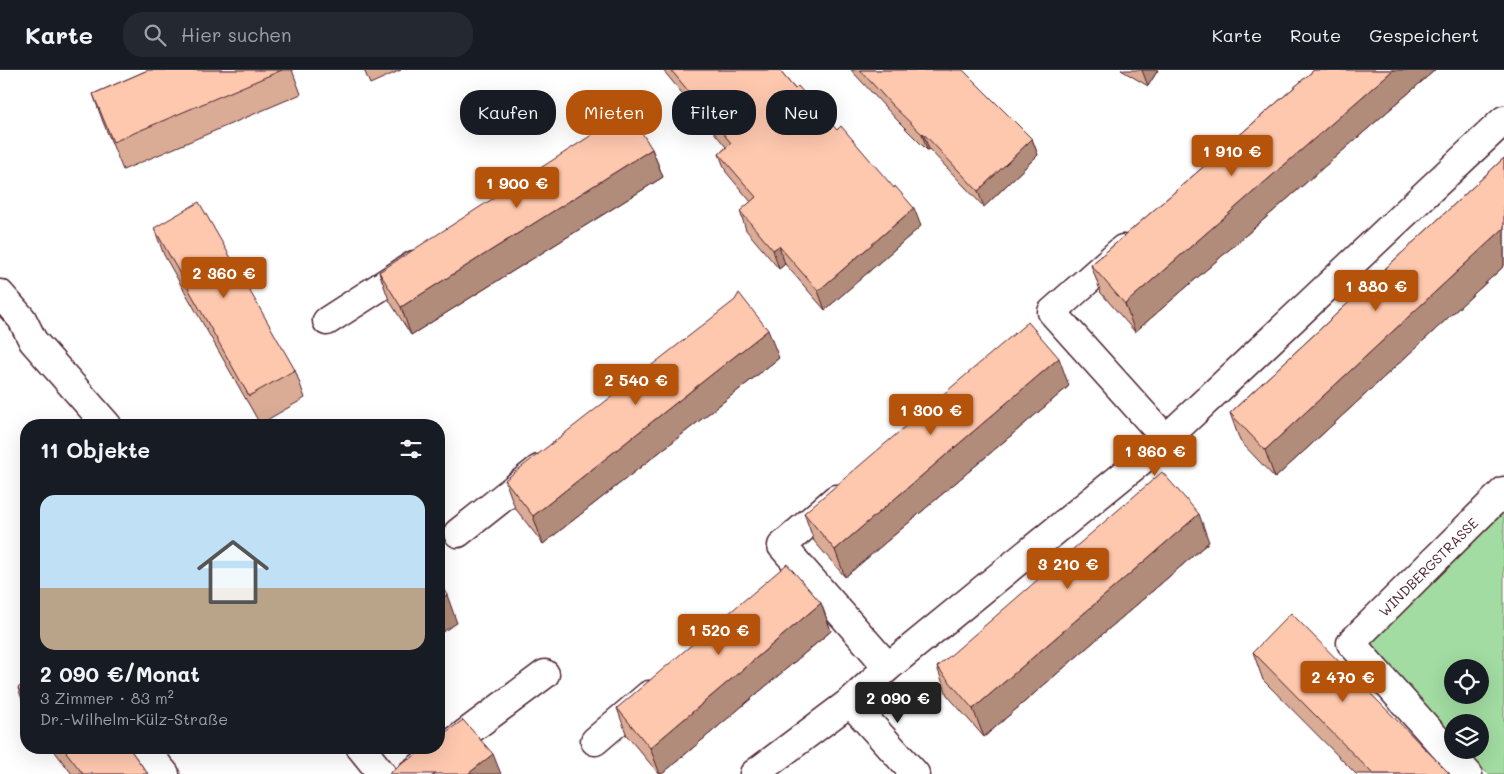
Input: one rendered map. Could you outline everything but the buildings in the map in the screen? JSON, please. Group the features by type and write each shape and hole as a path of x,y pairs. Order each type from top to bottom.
{"street":[{"path":"754,774 850,702 888,667 1153,451 1504,120"},
{"path":"1141,233 1045,318 1166,439"},
{"path":"327,321 434,252"},
{"path":"0,294 22,319 33,341 102,419"},
{"path":"458,533 558,454"},
{"path":"857,481 782,546 793,573 888,667"},
{"name":"WINDBERGSTRASSE","path":"1468,774 1351,643 1504,491"},
{"path":"445,749 545,674"},
{"path":"595,741 671,677"},
{"path":"850,702 915,774"},
{"path":"148,754 165,774"},
{"path":"366,754 382,774"},
{"path":"411,774 438,754"}],"green space":[{"path":"1504,511 1504,774 1488,774 1473,759 1489,759 1489,714 1444,714 1444,730 1364,648"}]}
